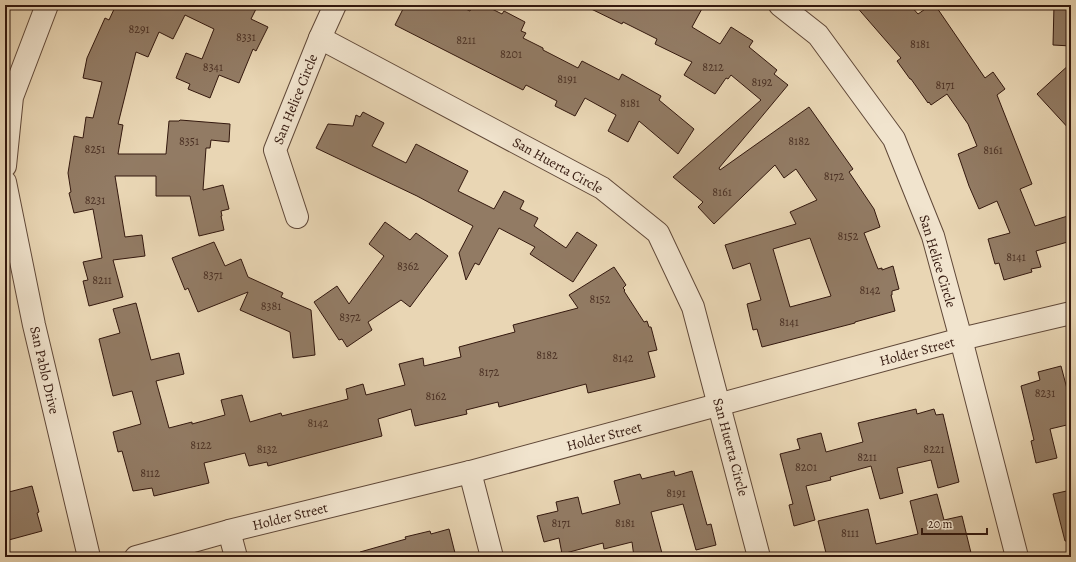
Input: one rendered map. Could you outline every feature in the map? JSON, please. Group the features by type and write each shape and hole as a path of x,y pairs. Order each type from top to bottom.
{"street":[{"path":"5,166 12,98 47,5"},
{"name":"San Helice Circle","path":"297,217 275,150 320,38 335,5"},
{"name":"San Helice Circle","path":"780,5 818,35 894,139 933,236 1017,557"},
{"name":"San Huerta Circle","path":"320,38 602,188 658,233 693,307 759,557"},
{"name":"San Pablo Drive","path":"5,182 34,325 89,557"},
{"name":"Holder Street","path":"136,557 229,531 470,472 961,339 1071,313"},
{"path":"470,472 492,557"},
{"path":"229,531 236,557"}],"building":[{"path":"116,5 258,5 251,19 268,27 256,51 253,49 239,83 219,75 210,98 188,89 190,84 176,78 186,53 202,59 214,29 185,15 173,39 159,32 148,57 136,52 118,124 123,125 118,154 166,154 169,121 180,120 230,124 229,142 211,140 210,148 206,148 203,190 223,185 229,209 221,211 224,230 199,236 190,196 156,196 156,176 115,176 125,237 142,235 145,256 113,260 123,297 89,306 83,281 88,280 83,262 102,258 93,209 74,213 69,193 71,192 68,173 74,136 83,138 86,117 93,118 102,82 83,78 87,58 105,18 109,20"},
{"path":"405,5 457,5 470,11 473,5 484,5 502,14 504,11 525,22 521,31 526,33 523,38 578,68 582,61 619,80 622,74 661,96 659,100 694,129 678,154 639,121 628,142 608,131 616,115 585,98 575,116 555,106 557,101 526,85 523,90 395,25"},
{"path":"583,5 704,5 692,27 720,44 731,27 753,41 749,47 777,70 774,74 788,85 719,168 720,170 809,107 853,169 849,172 874,209 880,227 864,233 878,269 882,268 882,270 893,266 899,289 892,291 891,295 895,311 762,347 757,329 753,330 747,304 761,300 750,263 733,269 725,245 796,224 790,212 817,200 796,169 784,178 775,165 714,224 698,207 703,202 673,177 761,100 731,75 728,79 726,78 715,94 684,75 692,62 655,44 657,39 623,22 622,24","holes":["810,238 831,296 790,307 773,249"]},
{"path":"855,5 910,5 918,14 931,5 935,5 985,78 993,72 1005,89 997,95 1032,184 1020,189 1035,226 1071,215 1071,241 1036,251 1041,267 1031,269 1032,272 1004,280 999,263 995,264 988,239 1010,233 997,201 979,209 958,154 977,146 968,124 947,94 931,105 929,102 928,103 897,61 901,58"},
{"path":"1054,5 1071,5 1071,46 1053,45"},
{"path":"1071,63 1071,131 1037,94"},
{"path":"363,112 384,123 372,146 406,163 416,144 468,171 458,191 494,209 504,191 524,201 520,209 538,218 534,226 566,248 577,232 597,245 573,282 530,254 535,247 499,228 479,265 475,263 466,280 459,253 473,226 417,196 316,148 328,124 353,126 356,115 360,117"},
{"path":"385,222 410,240 416,233 448,256 410,307 401,300 368,322 372,330 347,347 342,339 339,340 314,302 337,286 349,304 384,256 369,244"},
{"path":"214,242 225,266 241,259 248,277 283,293 281,297 311,310 315,355 293,358 290,332 240,310 248,292 198,312 188,288 185,290 172,258"},
{"path":"614,267 626,285 623,288 625,290 624,291 644,322 647,321 649,327 651,327 657,350 648,352 655,377 588,393 586,384 499,407 498,402 466,410 467,414 415,426 411,409 378,419 382,436 268,466 267,462 249,466 245,453 204,463 209,483 154,496 152,488 133,491 122,451 118,452 113,432 141,424 132,391 113,396 99,339 120,333 113,309 136,303 151,360 179,353 184,374 156,381 169,428 192,422 192,424 225,415 221,400 242,395 250,422 281,413 282,416 348,399 346,389 363,384 366,395 405,385 399,364 423,358 424,366 461,357 459,347 515,332 513,325 578,308 569,295"},
{"path":"1061,366 1071,404 1071,424 1050,429 1057,458 1036,463 1031,441 1034,440 1021,386 1040,380 1038,372"},
{"path":"916,409 917,414 934,409 936,415 943,414 959,482 938,488 931,460 897,468 903,493 880,499 871,466 830,477 831,480 806,486 815,520 794,526 789,505 793,504 780,454 800,449 797,439 821,433 826,452 863,442 858,423"},
{"path":"674,471 675,476 692,471 707,525 711,524 716,545 696,550 683,504 651,512 663,557 634,557 632,542 604,549 603,543 562,554 559,538 544,542 537,516 558,511 556,502 578,497 582,514 620,504 614,481 640,474 642,479"},
{"path":"32,486 42,531 5,541 5,493"},
{"path":"1071,490 1071,541 1065,541 1053,494"},
{"path":"937,494 944,520 962,516 972,557 827,557 818,521 868,509 876,544 918,534 910,501"},
{"path":"449,529 456,557 360,557 360,552 406,539 405,537 430,531 431,534"}]}
